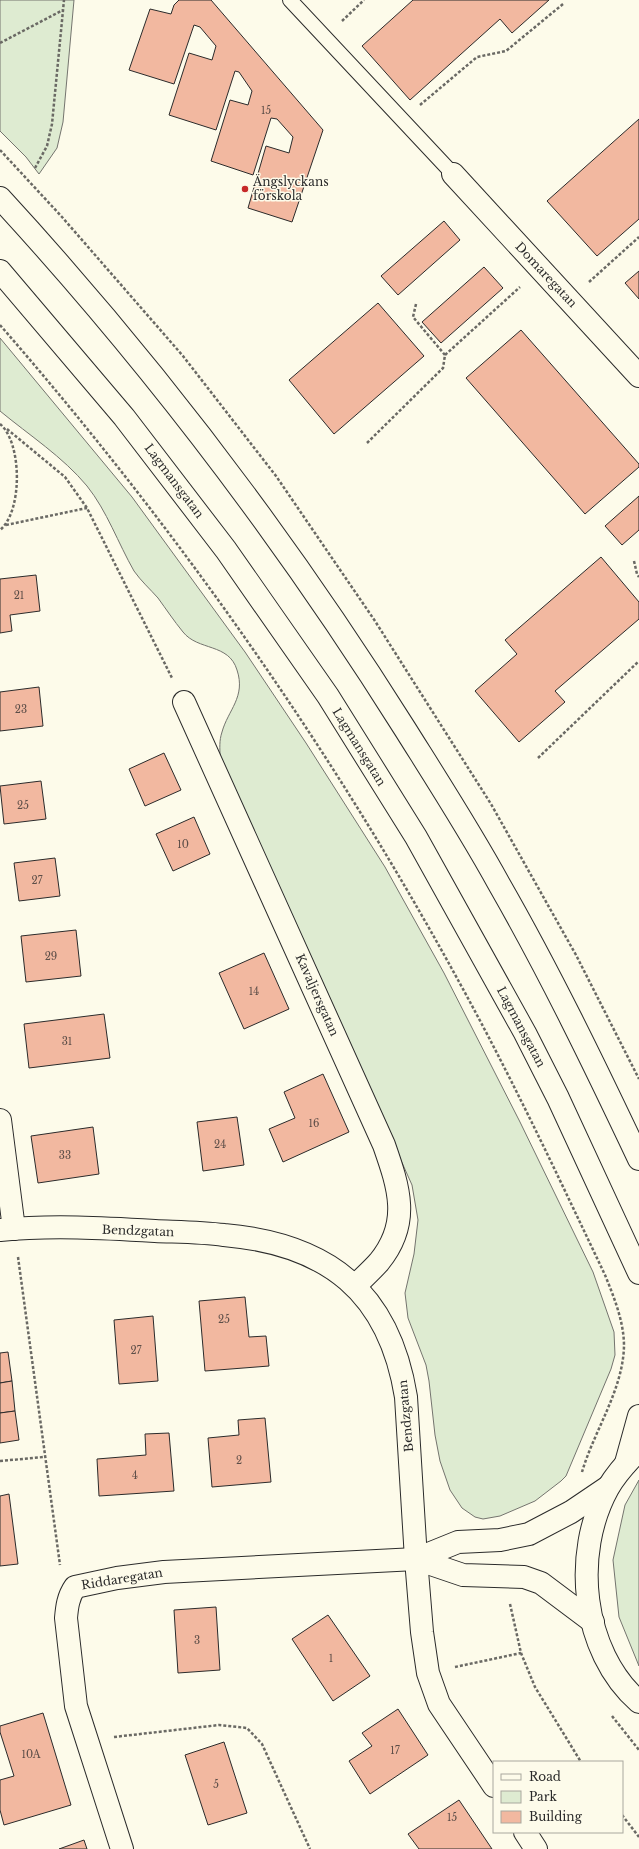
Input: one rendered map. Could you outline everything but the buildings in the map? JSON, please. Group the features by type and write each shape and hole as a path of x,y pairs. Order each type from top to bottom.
{"street":[{"name":"Domaregatan","path":"454,174 639,376"},
{"path":"0,198 81,288 204,440 320,599 424,760 498,882 552,980 639,1159"},
{"name":"Lagmansgatan","path":"0,271 124,417 226,550 328,696 416,838 525,1033 558,1098 639,1273"},
{"name":"Kavaljersgatan","path":"184,702 384,1145 398,1184 399,1221 390,1246 379,1262 355,1286"},
{"path":"0,1120 7,1230"},
{"name":"Bendzgatan","path":"7,1230 117,1229 225,1235 258,1240 312,1257 335,1269 355,1286 376,1310 391,1339 401,1369 406,1396 416,1559 422,1632 428,1673 439,1704 493,1785"},
{"path":"637,1701 611,1667 596,1634 588,1600 586,1565 594,1522 608,1488 633,1456 639,1416"},
{"name":"Riddaregatan","path":"122,1849 76,1706 66,1618 71,1593 75,1587 84,1584 164,1572 416,1559 458,1542 500,1540 528,1534 571,1512 608,1488"},
{"name":"Riddaregatan","path":"416,1559 463,1575 504,1575 530,1579 541,1583 593,1622"},
{"path":"525,1833 536,1849"}],"lane":[{"path":"290,0 402,121 454,174"}],"path":[{"path":"35,168 47,146 52,124 64,0"},
{"path":"325,39 364,0"},
{"path":"402,121 477,57 506,51 563,4"},
{"path":"0,42 63,10"},
{"path":"569,300 639,237"},
{"path":"444,355 541,269"},
{"path":"367,443 443,368 444,355 413,317 416,304"},
{"path":"0,325 93,435 154,512 211,588 269,672 341,782 402,882 458,980 503,1064 605,1275 619,1314 624,1345 620,1372 582,1470"},
{"path":"0,424 65,477 87,508 184,702"},
{"path":"0,530 6,525 15,503 16,466 6,429"},
{"path":"6,525 87,508"},
{"path":"634,561 636,574 639,577"},
{"path":"538,758 639,661"},
{"path":"7,1230 44,1457 59,1562 71,1593"},
{"path":"0,1461 44,1457"},
{"path":"428,1673 521,1653"},
{"path":"86,1740 219,1725 247,1728 262,1744 310,1849"},
{"path":"623,1816 639,1837"}],"green space":[{"path":"0,0 74,0 63,122 57,148 39,174 26,157 0,131"},
{"path":"0,338 132,497 245,652 306,743 385,867 444,973 520,1122 593,1272 614,1332 615,1355 611,1369 566,1476 535,1501 500,1516 483,1519 475,1517 462,1508 450,1490 440,1461 435,1435 426,1365 408,1318 405,1293 414,1254 418,1220 412,1185 220,756 220,741 222,732 238,696 239,680 233,661 220,651 189,638 183,632 158,598 134,571 101,506 78,475 57,456 0,411"},
{"path":"639,1480 639,1666 619,1617 613,1560 625,1505"}],"place":[{"name":"Ängslyckans förskola","path":"245,189"}]}
